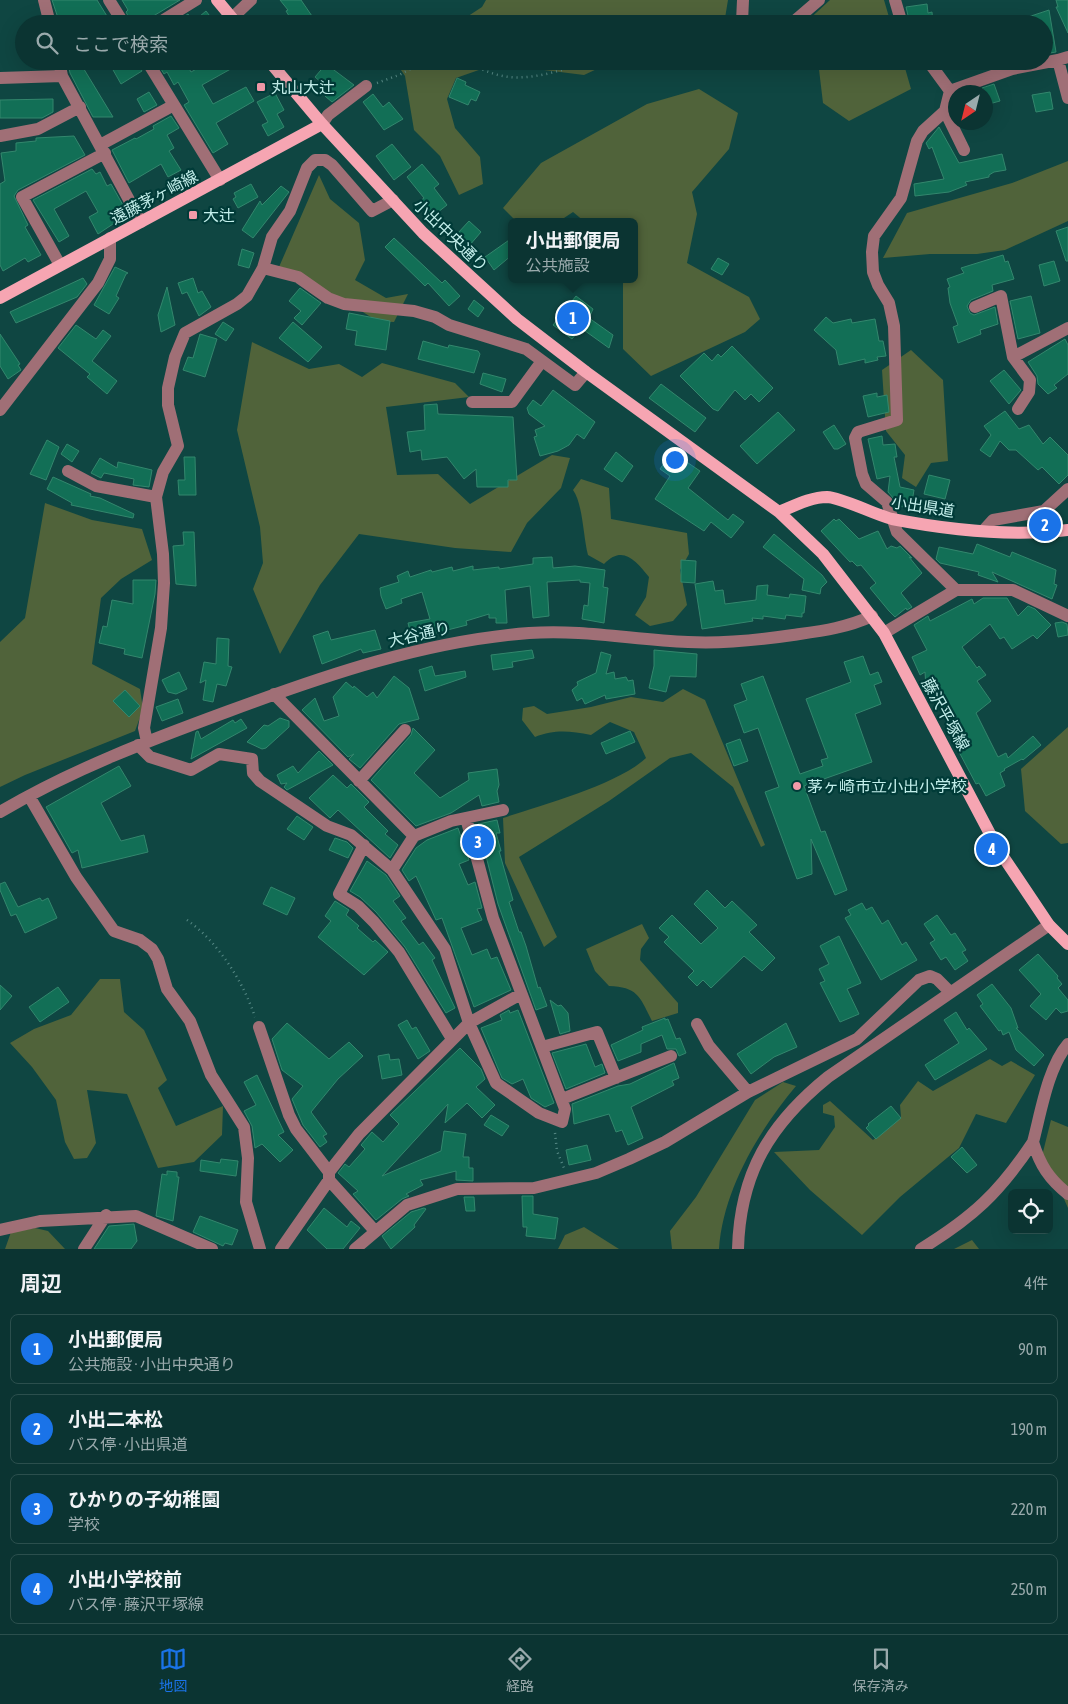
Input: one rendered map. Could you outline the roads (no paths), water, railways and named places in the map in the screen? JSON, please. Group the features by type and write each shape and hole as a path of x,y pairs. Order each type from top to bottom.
{"main road":[{"path":"216,0 229,15"},
{"name":"小出中央通り","path":"277,70 322,124 423,233 516,319 779,512"},
{"name":"遠藤茅ヶ崎線","path":"0,298 322,124"},
{"name":"小出県道","path":"779,512 811,500 826,497 838,499 868,512 892,518 983,531 1030,533 1068,530"},
{"name":"藤沢平塚線","path":"779,512 822,554 884,633 998,849 1049,925 1068,944"}],"street":[{"path":"44,0 48,15"},
{"path":"109,0 118,15"},
{"path":"172,15 196,0"},
{"path":"239,15 251,0"},
{"path":"743,15 744,0"},
{"path":"802,15 819,0"},
{"path":"895,0 899,15"},
{"path":"1063,59 1068,98"},
{"path":"61,70 62,76 142,222"},
{"path":"153,70 220,180"},
{"path":"935,70 948,88"},
{"path":"967,85 1009,70"},
{"path":"0,78 62,76"},
{"path":"322,124 328,115 366,86"},
{"path":"948,99 945,111 923,131 917,141 902,198 874,236 872,252 873,272 889,303 894,326 897,420 858,432 855,438 862,474 866,484 887,502 898,532 956,590"},
{"path":"60,265 22,197 174,104"},
{"path":"0,136 38,129 80,107"},
{"path":"945,111 964,150"},
{"path":"393,200 372,211 332,165 325,160 316,160 308,168 290,210 272,237 263,268 254,285 242,300 185,334 175,356 168,388 168,405 178,446 163,472 156,497 163,554 164,583 161,628 142,743 150,758 191,770 219,754 252,759 253,772 260,781 327,826 351,836 392,870 445,949 469,1023 496,1083 539,1113 562,1122 565,1110 562,1099 493,918 466,818"},
{"path":"0,410 98,283 110,259 110,238"},
{"path":"263,268 298,277 328,298 344,304 414,311 435,317 458,328 526,349 575,385 586,372"},
{"path":"975,307 1001,296 1013,357 1030,380 1029,392 1018,409"},
{"path":"1013,357 1068,328"},
{"path":"472,402 512,402 542,361"},
{"path":"68,471 96,486 156,497"},
{"path":"983,531 993,520 1044,511 1065,491"},
{"path":"884,633 956,590 1013,590 1068,616"},
{"name":"大谷通り","path":"0,812 84,767 142,743 274,694 352,668 454,642 529,633 564,632 692,642 750,640 844,628 872,616"},
{"path":"274,694 414,836"},
{"path":"359,781 405,730"},
{"path":"28,796 76,877 114,931 140,940 152,949 158,959 167,989 190,1021 211,1075 244,1127 248,1158 246,1202 260,1249"},
{"path":"392,870 414,836 451,821 503,810"},
{"path":"364,845 339,894 369,917 399,952 405,966 425,993 452,1040"},
{"path":"738,1249 747,1185 756,1160 786,1115 802,1098 828,1077 1049,925"},
{"path":"355,1249 407,1205 457,1189 534,1188 596,1173 665,1142 748,1092 857,1039 920,980 930,976 937,978 950,992"},
{"path":"281,1249 359,1134 469,1023 521,994"},
{"path":"697,1024 709,1046 748,1092"},
{"path":"259,1028 296,1129 329,1176 376,1231"},
{"path":"542,1047 597,1032 616,1078"},
{"path":"921,1249 941,1237 990,1199 1011,1176 1032,1142 1054,1068 1062,1051 1068,1044"},
{"path":"562,1099 671,1056"},
{"path":"1032,1142 1039,1162 1050,1180 1068,1194"},
{"path":"84,1249 106,1216"},
{"path":"0,1230 40,1220 136,1216 212,1249"}],"place":[{"name":"丸山大辻","path":"261,87"},
{"name":"大辻","path":"193,215"},
{"name":"小出郵便局","path":"573,318"},
{"name":"小出二本松","path":"1045,525"},
{"name":"茅ヶ崎市立小出小学校","path":"797,786"},
{"name":"ひかりの子幼稚園","path":"478,842"},
{"name":"小出小学校前","path":"992,849"}]}
